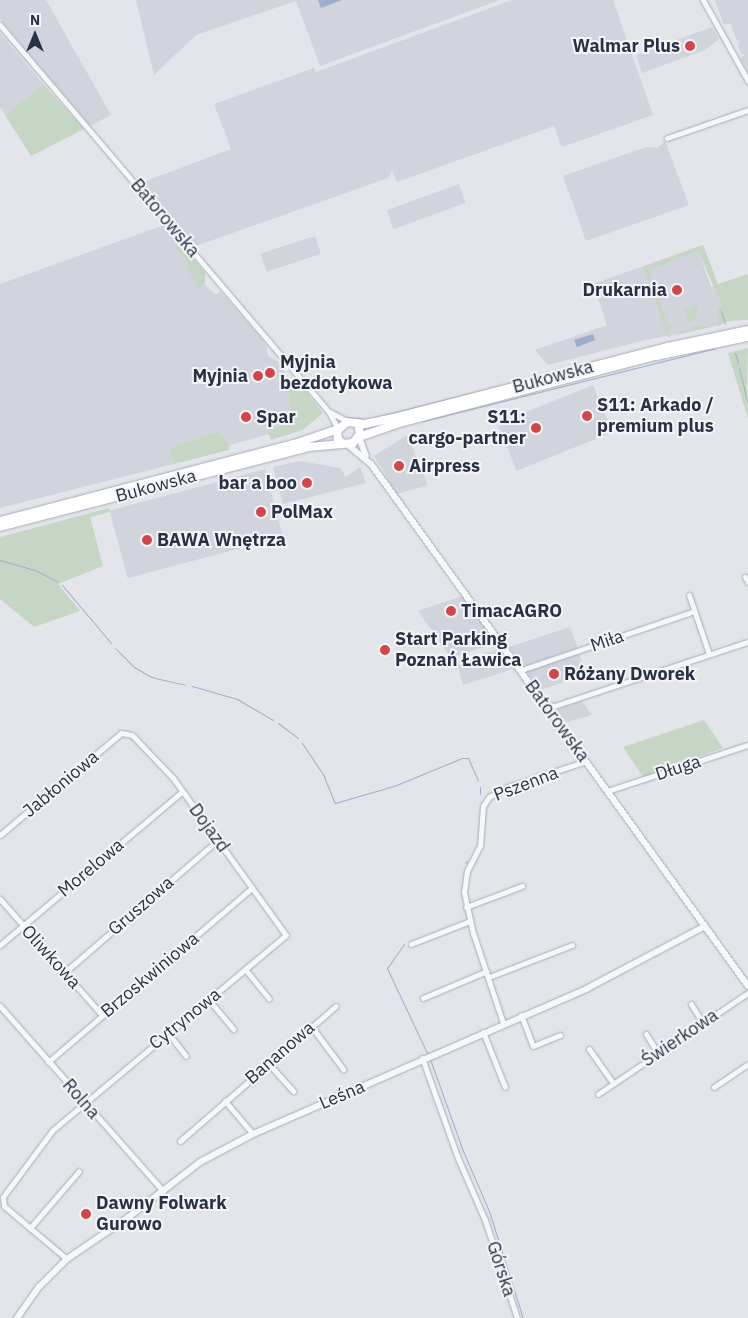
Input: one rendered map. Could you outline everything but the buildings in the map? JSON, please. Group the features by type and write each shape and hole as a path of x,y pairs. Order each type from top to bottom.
{"main road":[{"name":"Bukowska","path":"358,424 393,418 668,347 748,330"},
{"name":"Bukowska","path":"360,437 410,420 656,356 748,337"},
{"path":"348,422 358,424 360,437 345,444 338,439 338,429 348,422"},
{"name":"Bukowska","path":"0,520 294,444 338,429"},
{"name":"Bukowska","path":"0,527 297,450 345,444"}],"street":[{"path":"703,0 748,81"},
{"name":"Batorowska","path":"0,25 329,412 338,429"},
{"path":"667,138 748,110"},
{"name":"Batorowska","path":"329,412 348,422"},
{"name":"Batorowska","path":"360,437 366,457 520,670 546,705 553,709 586,761 748,986"},
{"name":"Batorowska","path":"345,444 366,457"},
{"path":"689,595 709,654"},
{"name":"Miła","path":"520,670 694,611"},
{"path":"553,709 748,642"},
{"name":"Dojazd","path":"121,733 132,735 173,778 286,935"},
{"name":"Jabłoniowa","path":"0,835 121,733"},
{"name":"Długa","path":"608,791 748,745"},
{"name":"Pszenna","path":"503,1023 466,906 464,881 480,846 484,801 508,787 586,761"},
{"name":"Morelowa","path":"0,945 182,792"},
{"name":"Gruszowa","path":"65,972 217,841"},
{"path":"466,906 522,886"},
{"name":"Brzoskwiniowa","path":"48,1062 252,888"},
{"name":"Oliwkowa","path":"0,899 102,1015"},
{"path":"411,944 470,921"},
{"name":"Leśna","path":"17,1318 38,1287 67,1259 163,1191 200,1162 253,1134 422,1058 588,988 704,926"},
{"name":"Cytrynowa","path":"67,1259 4,1206 3,1197 52,1131 286,935"},
{"path":"422,998 572,946"},
{"path":"246,970 269,999"},
{"name":"Świerkowa","path":"598,1094 748,993"},
{"path":"209,1000 234,1029"},
{"path":"691,1004 703,1023"},
{"name":"Rolna","path":"0,1006 163,1191"},
{"name":"Bananowa","path":"180,1142 268,1063 336,1006"},
{"path":"521,1015 534,1046 560,1035"},
{"path":"311,1026 343,1069"},
{"path":"483,1032 506,1087"},
{"path":"168,1033 186,1056"},
{"path":"646,1034 658,1053"},
{"path":"589,1049 613,1084"},
{"name":"Górska","path":"422,1058 457,1156 485,1220 517,1318"},
{"path":"268,1063 293,1091"},
{"path":"714,1086 748,1064"},
{"path":"225,1102 253,1134"},
{"path":"30,1228 79,1171"}],"shaded area":[{"path":"0,0 46,0 111,115 90,126 0,19"},
{"path":"136,0 500,0 320,66 296,1 196,35 154,75"},
{"path":"512,0 613,0 653,115 562,147 554,126 397,182 392,171 388,178 193,247 138,184 231,149 214,104 314,68 316,72"},
{"path":"715,0 748,0 748,71 740,58 746,55 741,54 738,45 740,40 737,41 730,23 724,25"},
{"path":"712,27 719,39 705,50 642,73 636,55"},
{"path":"0,33 43,84 5,115 0,107"},
{"path":"665,141 689,205 586,241 563,176 646,147 657,148"},
{"path":"459,184 466,203 393,229 387,210"},
{"path":"164,225 204,284 215,294 221,292 266,344 268,356 279,362 286,373 300,426 229,445 219,431 169,448 174,464 0,508 0,284"},
{"path":"315,236 321,254 267,272 261,254"},
{"path":"697,247 711,287 716,286 727,321 721,325 641,341 548,365 535,350 607,325 593,284"},
{"path":"593,385 612,432 517,471 498,424"},
{"name":"Airpress","path":"407,435 428,485 397,494 374,456"},
{"path":"300,461 340,468 346,477 360,467 366,483 283,504 273,467"},
{"path":"265,469 283,537 128,578 109,511"},
{"path":"462,596 494,641 493,644 451,658 418,611"},
{"path":"570,627 578,648 524,666 509,647"},
{"path":"501,648 513,669 463,685 457,663"},
{"name":"Różany Dworek","path":"579,653 586,675 540,690 526,671"},
{"path":"582,701 592,715 561,724 556,710"}],"green space":[{"path":"43,84 84,129 31,156 5,115"},
{"path":"181,243 205,273 205,283 198,289 194,287 197,286 186,266 189,264 176,248"},
{"path":"703,245 718,284 748,274 748,320 727,321 718,326 718,309 722,305 698,251 649,270 668,326 680,324 667,330 668,334 672,336 700,325 710,327 668,337 643,267"},
{"path":"698,304 695,320 684,323 688,319 683,307 686,310"},
{"path":"748,348 747,389 748,419 728,353"},
{"path":"292,386 304,389 323,413 303,430 271,440 267,431 293,423 288,398 291,396 286,390"},
{"path":"219,431 229,445 229,450 174,464 169,448"},
{"path":"109,508 110,512 90,517 103,566 58,584 80,611 34,627 0,599 0,537"},
{"path":"704,720 723,748 643,777 623,747"}],"water":[{"path":"318,0 342,0 321,8"},
{"path":"593,334 595,340 577,347 574,340"}],"waterway":[{"path":"721,311 725,323"},
{"path":"423,421 715,348"},
{"path":"372,418 633,352"},
{"path":"735,353 738,363"},
{"path":"739,368 748,405"},
{"path":"347,417 364,419"},
{"path":"0,560 35,570 57,581"},
{"path":"62,585 111,643"},
{"path":"115,648 134,667 151,677 185,685"},
{"path":"192,686 237,699 273,720"},
{"path":"278,723 298,738"},
{"path":"302,743 323,774 335,803 394,786 462,758 468,758 478,780"},
{"path":"480,787 480,794"},
{"path":"404,944 387,968 427,1053"},
{"path":"430,1059 463,1151 489,1211 523,1318"}],"place":[{"name":"Walmar Plus","path":"690,46"},
{"name":"Drukarnia","path":"677,290"},
{"name":"Myjnia bezdotykowa","path":"270,373"},
{"name":"Myjnia","path":"258,376"},
{"name":"S11: Arkado / premium plus","path":"587,416"},
{"name":"Spar","path":"246,417"},
{"name":"S11: cargo-partner","path":"536,428"},
{"name":"Airpress","path":"399,466"},
{"name":"bar a boo","path":"307,483"},
{"name":"PolMax","path":"261,512"},
{"name":"BAWA Wnętrza","path":"147,540"},
{"name":"TimacAGRO","path":"451,611"},
{"name":"Start Parking Poznań Ławica","path":"385,650"},
{"name":"Różany Dworek","path":"554,674"},
{"name":"Dawny Folwark Gurowo","path":"86,1214"}]}
